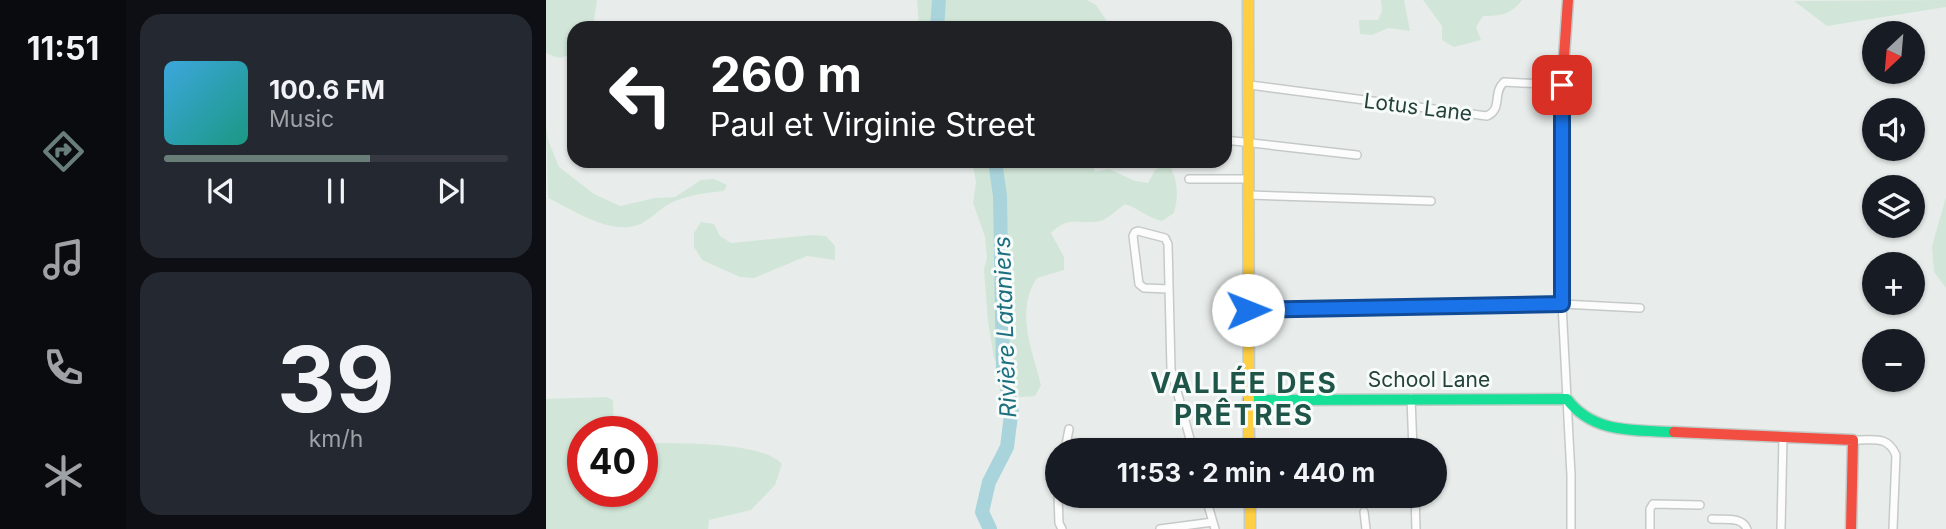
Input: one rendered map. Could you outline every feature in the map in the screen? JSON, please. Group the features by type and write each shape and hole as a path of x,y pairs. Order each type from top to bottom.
{"street":[{"path":"1248,0 1249,438"},
{"path":"1568,0 1562,85 1562,304 1571,529"},
{"name":"Lotus Lane","path":"1250,85 1487,116 1497,107 1497,94 1504,82 1562,85"},
{"path":"1232,141 1357,155"},
{"path":"1189,179 1249,179"},
{"path":"1249,195 1431,201"},
{"path":"1169,289 1144,288 1139,284 1133,236 1138,231 1164,238 1168,244 1171,369 1190,438"},
{"path":"1248,310 1562,304 1640,308"},
{"path":"1411,398 1413,438"},
{"path":"1567,399 1574,410 1600,426 1620,429 1884,440 1892,444 1896,455 1893,529"},
{"name":"School Lane","path":"1248,400 1567,399"},
{"path":"1067,438 1069,429"},
{"path":"1781,529 1783,436"},
{"path":"1851,529 1853,440"},
{"path":"1650,529 1650,509 1653,504 1700,505"},
{"path":"1058,508 1062,529"},
{"path":"1160,529 1214,525 1209,508"},
{"path":"1250,508 1250,529"},
{"path":"1415,508 1416,529"},
{"path":"1363,512 1366,529"},
{"path":"1713,519 1739,520 1747,529"}],"green space":[{"path":"546,0 597,0 594,21 567,21 567,56 558,57 546,53"},
{"path":"917,0 1087,0 1096,5 1107,21 941,21 935,14 934,21 918,21"},
{"path":"1381,0 1404,0 1410,31 1388,28 1372,35 1360,34 1359,20 1378,20 1382,11"},
{"path":"1423,0 1522,0 1505,14 1483,16 1476,27 1481,40 1454,47 1442,40 1442,26"},
{"path":"1946,0 1946,7 1827,26 1794,1"},
{"path":"546,126 548,140 559,167 594,194 620,206 655,198 675,197 701,180 714,179 727,185 724,191 690,196 671,203 636,226 619,227 598,222 548,198"},
{"path":"973,168 1094,168 1095,172 1109,169 1135,181 1148,183 1158,168 1171,168 1175,180 1177,200 1174,213 1162,221 1125,204 1103,220 1069,222 1051,233 1064,257 1064,270 1037,278 1027,304 1027,330 1041,385 1035,396 1020,397 994,358 984,269 987,258 985,237 973,203 976,182"},
{"path":"1946,197 1946,288 1934,272 1932,246"},
{"path":"701,222 714,224 720,236 731,243 826,236 835,246 835,260 807,256 754,278 740,277 702,260 694,247 694,233"},
{"path":"606,397 613,400 614,416 567,416 567,507 658,507 658,443 737,447 771,456 782,464 775,485 751,510 709,520 708,529 546,529 546,399"}],"waterway":[{"name":"Rivière Lataniers","path":"938,21 939,0"},
{"name":"Rivière Lataniers","path":"990,529 982,512 989,482 1007,447 1012,407 1003,373 1000,196 996,168"}],"traffic: fast":[{"path":"1248,310 1560,304"},
{"path":"1248,400 1567,399 1589,419 1602,424 1630,430 1674,432"}],"traffic: slow":[{"path":"1248,0 1249,438"},
{"path":"1250,508 1250,529"}],"traffic: jam":[{"path":"1560,304 1562,85 1568,0"},
{"path":"1674,432 1853,440 1851,529"}],"district":[{"name":"VALLÉE DES PRÊTRES","path":"1244,399"}],"route":[{"path":"1248,310 1562,304 1562,85"}]}
